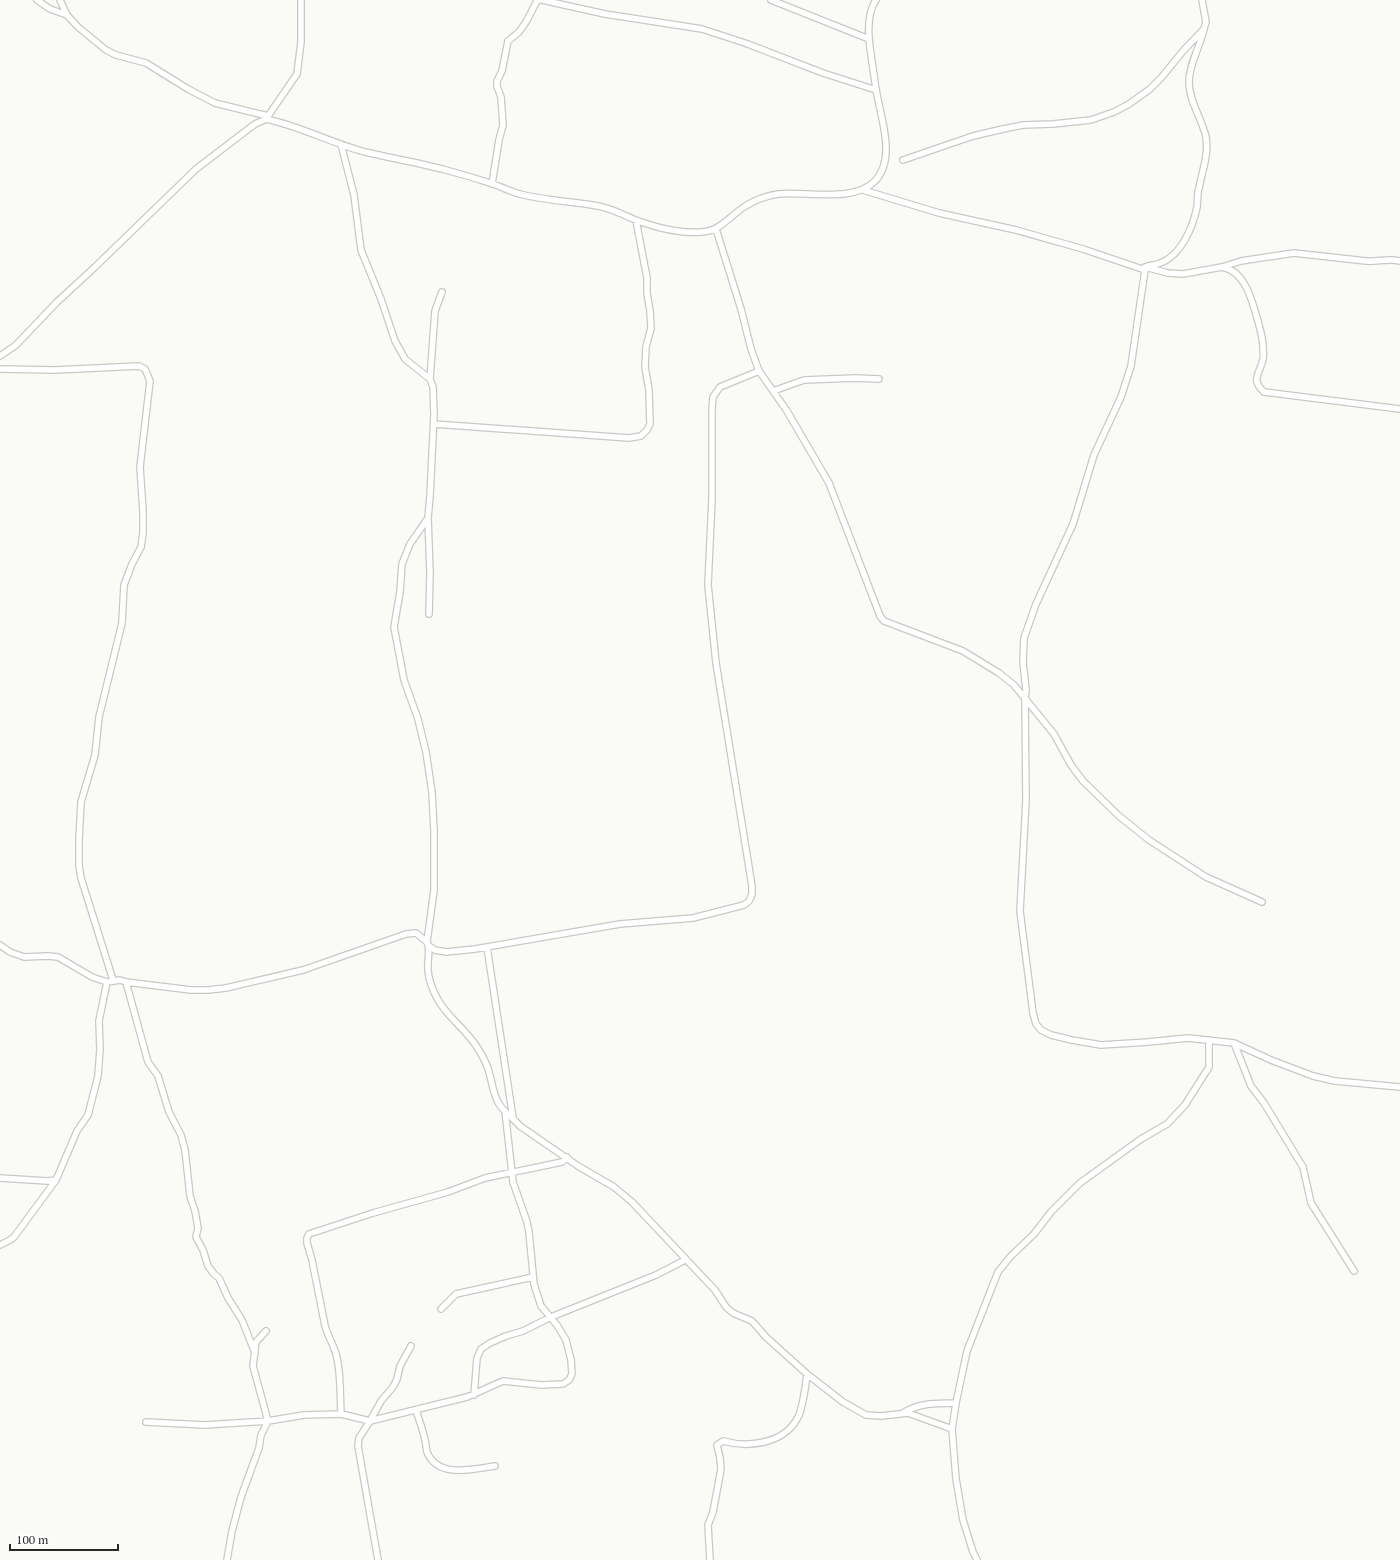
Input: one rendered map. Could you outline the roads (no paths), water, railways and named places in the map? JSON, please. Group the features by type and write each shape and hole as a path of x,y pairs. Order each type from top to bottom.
{"street":[{"path":"37,0 50,10 67,15"},
{"path":"60,0 67,15 78,27 106,50 116,55 146,63 188,89 215,102 364,151 444,170 520,194 599,206 668,230 699,233 716,229 743,207 761,198 792,193 841,194 863,190 875,181 881,172 886,157 886,138 876,90 869,39 869,23 873,5 876,0"},
{"path":"0,356 16,345 57,302 196,169 255,124 267,118 297,74 301,42 301,0"},
{"path":"492,184 503,125 502,97 497,86 497,81 502,71 508,41 519,32 539,0"},
{"path":"542,0 605,14 702,29 745,43 823,73 876,90"},
{"path":"771,0 869,39"},
{"path":"1145,268 1160,263 1174,253 1190,229 1197,206 1198,189 1204,168 1207,147 1206,137 1191,96 1189,84 1190,73 1206,22 1202,0"},
{"path":"903,160 973,136 1003,129 1023,125 1053,124 1091,120 1114,112 1129,104 1161,78 1183,51 1204,29"},
{"path":"341,144 354,195 361,250 381,299 395,341 405,359 430,379"},
{"path":"863,190 939,213 1016,230 1145,268 1168,273 1183,274 1222,267 1241,261 1294,253 1377,262 1400,258"},
{"path":"434,424 629,438 641,436 647,430 650,424 649,390 645,367 646,347 651,328 647,278 636,220"},
{"path":"716,229 741,308 751,349 759,371 787,411 829,483 880,616 884,621 963,651 999,673 1014,685 1054,734 1083,782 1119,816 1148,840 1206,877 1262,902"},
{"path":"1392,259 1400,261"},
{"path":"1222,267 1229,268 1246,286 1263,344 1264,358 1256,377 1257,383 1264,392 1400,409"},
{"path":"1145,268 1131,366 1121,397 1094,455 1073,524 1036,604 1024,638 1023,662 1026,690 1026,800 1020,911 1036,1024 1041,1030 1051,1035 1101,1045 1188,1038 1234,1043 1270,1060 1313,1076 1335,1081 1400,1088"},
{"path":"429,614 430,573 428,518 434,424 433,387 430,379 435,311 442,292"},
{"path":"0,369 55,370 139,366 144,369 150,377 140,467 143,511 141,547 132,564 123,590 122,622 99,717 94,755 81,802 79,840 79,865 81,878 110,981 99,1021 100,1049 98,1076 88,1115 77,1131 56,1180 21,1229 10,1240 0,1245"},
{"path":"0,945 10,952 24,957 58,957 92,977 110,981 120,980 191,990 220,988 303,970 406,934 416,933 435,950 446,952 487,947 620,924 693,918 744,905 752,894 752,886 716,664 708,585 712,499 712,410 713,397 720,387 759,371"},
{"path":"773,391 804,380 856,378 879,379"},
{"path":"428,518 410,544 402,564 400,592 394,627 404,680 418,720 426,752 432,792 434,830 434,890 428,944 428,968 429,980 434,994 442,1006 476,1045 483,1056 489,1070 495,1096 505,1111 514,1118 520,1126 578,1166 614,1187 632,1202 714,1290 729,1310 752,1321 807,1374 843,1402 866,1415 881,1416 908,1413 952,1429"},
{"path":"487,947 514,1118"},
{"path":"126,982 148,1062 158,1076 169,1112 181,1135 185,1150 190,1196 195,1211 198,1228 196,1237 203,1250 208,1266 219,1278 228,1298 242,1320 255,1353"},
{"path":"977,1560 963,1520 956,1479 952,1429 967,1351 998,1272 1010,1257 1034,1234 1051,1212 1080,1183 1141,1139 1167,1124 1185,1105 1209,1067 1209,1040"},
{"path":"1234,1043 1251,1086 1264,1103 1303,1167 1311,1203 1354,1271"},
{"path":"146,1422 205,1425 268,1421 304,1415 341,1414 370,1421 474,1395 485,1388 503,1381 541,1385 563,1384 569,1380 572,1374 571,1360 566,1340 550,1317 540,1306 534,1284 532,1251 527,1222 513,1182 505,1111"},
{"path":"341,1414 337,1357 327,1334 312,1260 307,1243 309,1234 373,1213 448,1192 485,1178 556,1164 562,1162 567,1157"},
{"path":"0,1178 47,1181 56,1180"},
{"path":"474,1395 477,1358 481,1349 490,1343 523,1331 550,1317 656,1275 685,1260"},
{"path":"441,1309 456,1294 533,1277"},
{"path":"227,1560 232,1531 241,1498 259,1448 261,1435 268,1421 253,1366 256,1342 266,1331"},
{"path":"378,1560 358,1446 359,1438 381,1400 393,1387 397,1379 400,1366 411,1346"},
{"path":"710,1560 708,1525 713,1512 721,1469 717,1445 723,1441 741,1445 759,1444 776,1438 789,1430 798,1418 807,1374"},
{"path":"903,1413 912,1407 922,1404 956,1403"},
{"path":"416,1410 425,1439 427,1452 434,1462 443,1468 459,1471 495,1466"}]}
